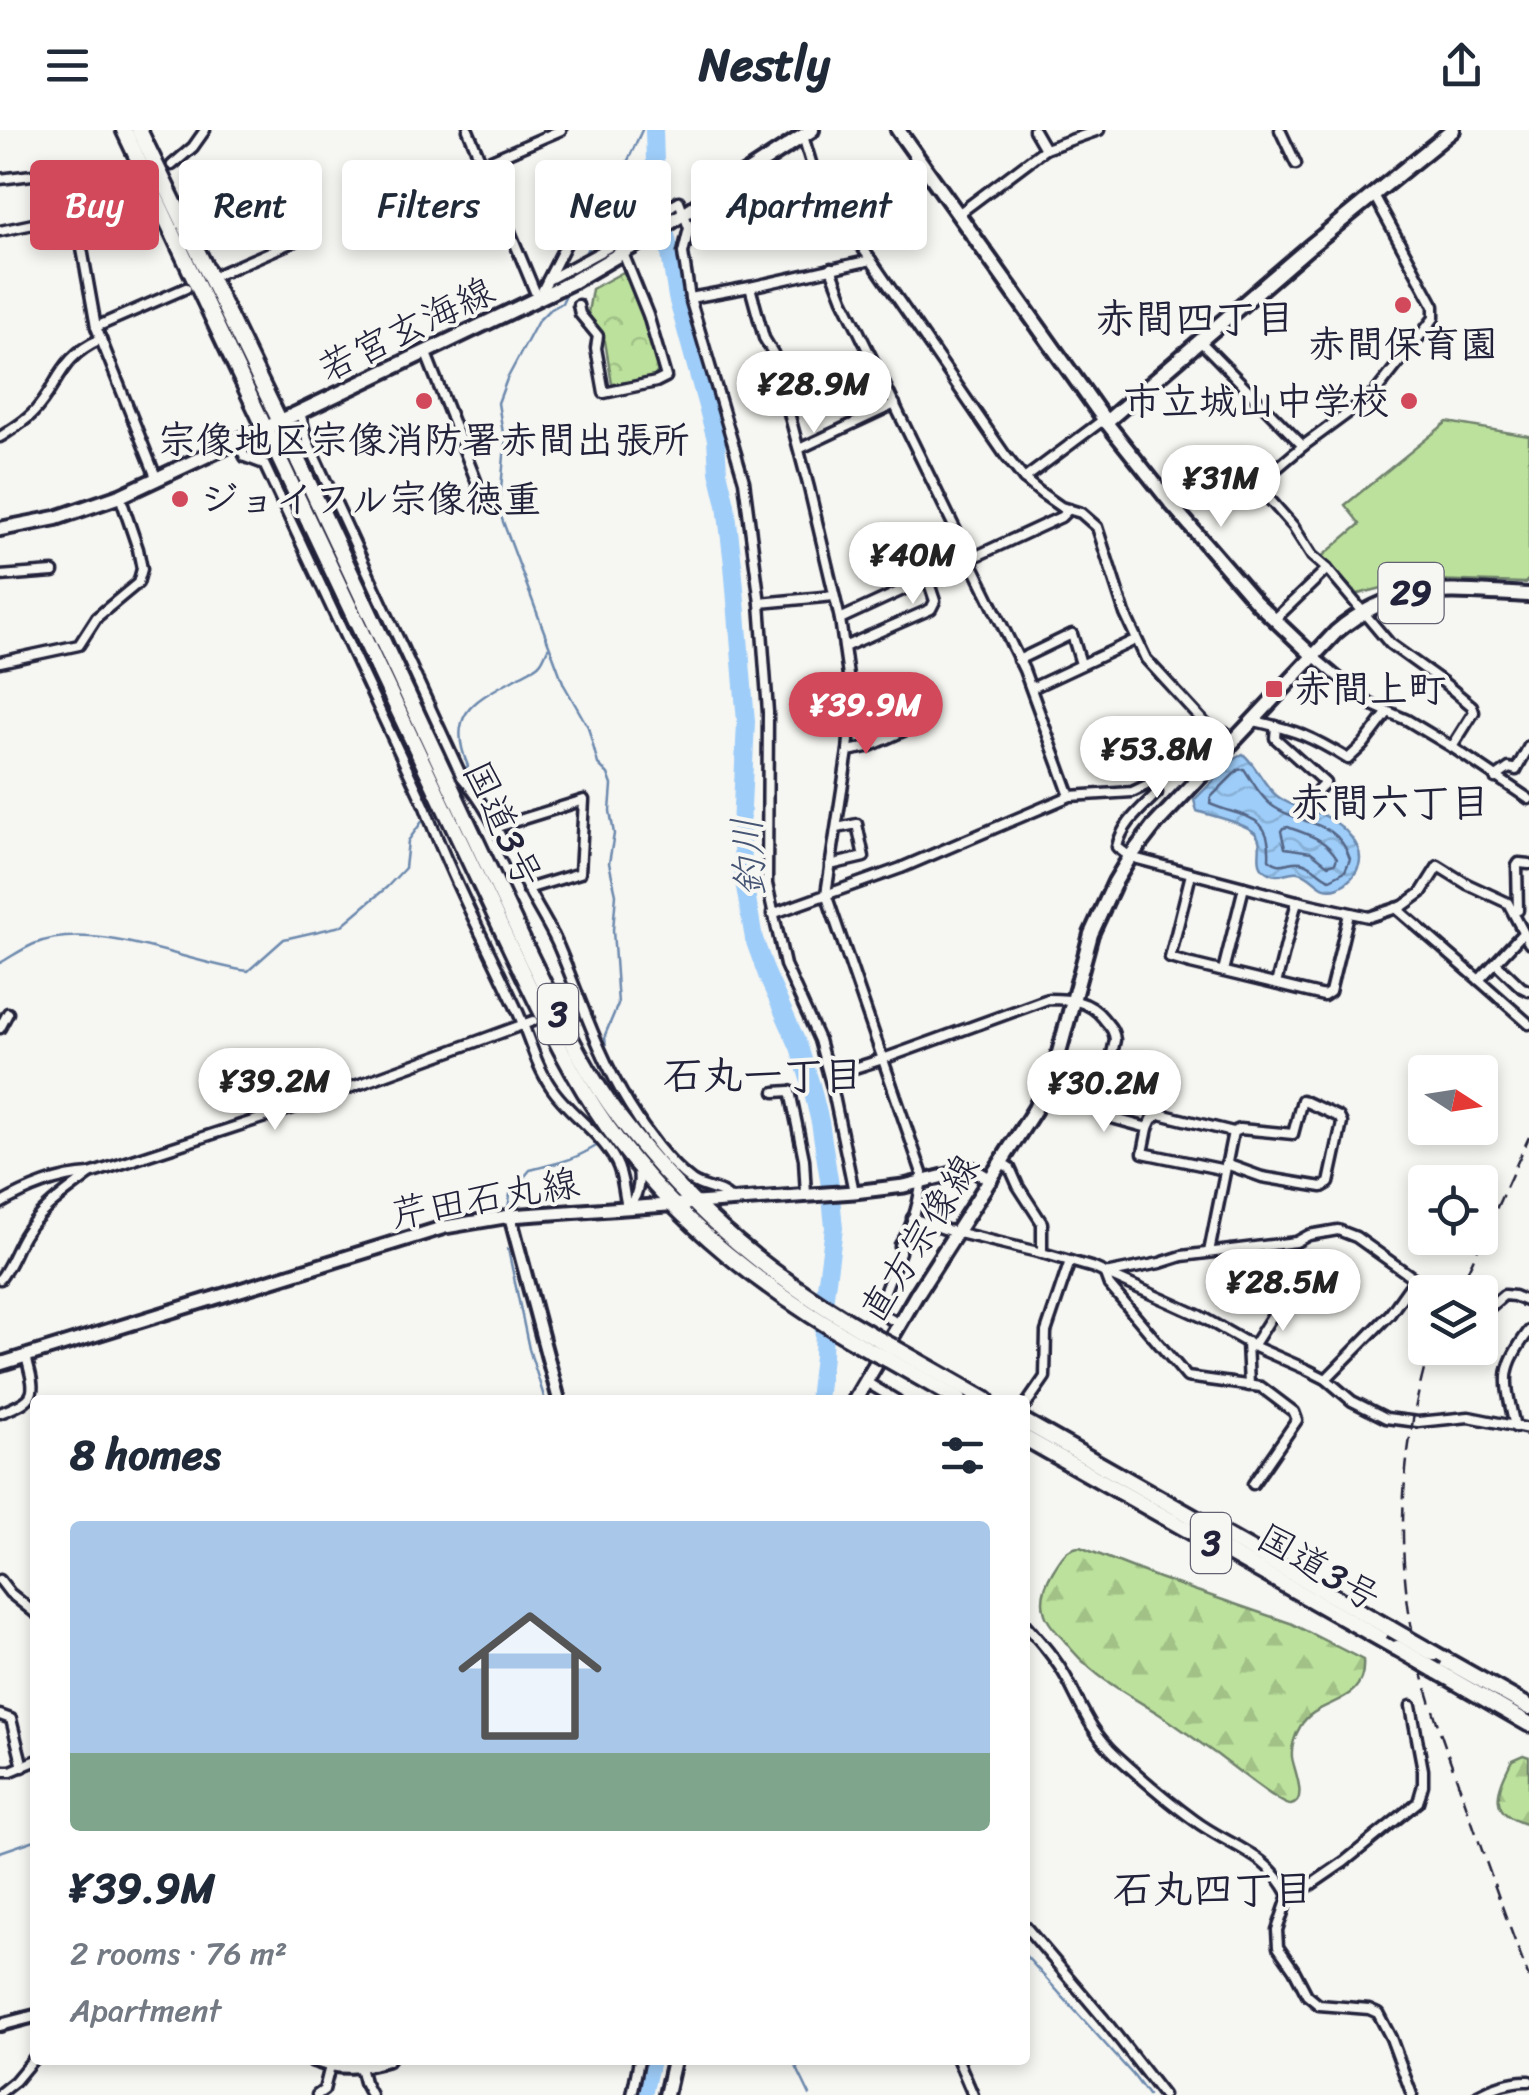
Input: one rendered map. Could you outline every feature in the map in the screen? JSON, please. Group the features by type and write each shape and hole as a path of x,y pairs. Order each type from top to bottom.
{"highway":[{"name":"国道3号","path":"124,130 264,429 425,750"},
{"name":"国道3号","path":"140,130 280,422 559,1047 606,1125 632,1159 708,1238 808,1315 845,1328"},
{"name":"国道3号","path":"451,807 586,1065 619,1117 692,1204 845,1328 951,1395"},
{"name":"国道3号","path":"883,1350 976,1395"},
{"name":"国道3号","path":"1030,1425 1529,1707"},
{"name":"国道3号","path":"1030,1441 1529,1724"}],"main road":[{"path":"898,130 1106,422 1256,602 1314,657"},
{"path":"1106,422 1453,130"},
{"name":"若宮玄海線","path":"671,215 808,133"},
{"name":"若宮玄海線","path":"0,529 56,518 120,496 542,297 626,250"},
{"name":"直方宗像線","path":"858,1395 898,1324 1035,1109 1057,1060 1091,934 1115,882 1154,826 1336,632 1363,611 1416,592 1529,594"},
{"name":"芹田石丸線","path":"6,1362 444,1227 510,1216 852,1192 922,1182 972,1169 992,1180"},
{"path":"666,2095 673,2065"}],"street":[{"path":"172,165 194,147 205,130"},
{"path":"468,130 480,160"},
{"path":"491,160 561,130"},
{"path":"1034,130 1045,149"},
{"path":"958,215 1045,149 1099,130"},
{"path":"1280,130 1296,164"},
{"path":"772,914 901,868 1070,796 1132,792 1156,781 1212,732 1146,659 1097,527 1024,479 852,233 825,203 808,133"},
{"path":"0,180 30,176"},
{"path":"1374,195 1434,306 1434,318 1375,393 1257,485 1293,526 1312,556 1390,644 1472,706 1474,712 1452,746"},
{"path":"680,210 689,228 684,253 690,298 744,481 760,603 768,712 767,884 772,914 785,965 818,1040 829,1076 852,1192"},
{"path":"0,230 30,224"},
{"path":"515,237 542,297"},
{"path":"82,250 96,327 156,477"},
{"path":"219,274 274,250"},
{"path":"542,297 563,250"},
{"path":"548,280 603,250"},
{"path":"578,305 580,314 598,336 596,348 604,393 666,377 648,315 623,253"},
{"path":"690,298 871,260"},
{"path":"831,268 1032,688 1070,796"},
{"path":"750,287 799,449 840,619 852,704 826,894 922,1174 912,1218 877,1311 898,1324"},
{"path":"96,327 186,288"},
{"path":"0,437 30,417 71,359 100,339"},
{"path":"1199,340 1303,446"},
{"path":"425,351 486,506"},
{"path":"799,449 895,404"},
{"path":"300,412 307,440 462,777 497,827 559,946 603,1058 630,1107 676,1168 696,1184 727,1193 732,1201"},
{"path":"1024,479 1100,422 1106,422"},
{"path":"238,442 245,457 264,464 426,808 446,859 528,1022 538,1062 552,1089 615,1160 624,1180 627,1206 638,1191 639,1172 632,1159"},
{"path":"0,662 79,645 97,617 138,582 142,569 120,496"},
{"path":"840,619 1060,518 1069,509"},
{"path":"1274,620 1327,570"},
{"path":"0,576 53,572"},
{"path":"844,647 931,609 935,601 928,580"},
{"path":"760,603 834,596"},
{"path":"1018,660 1072,634 1081,664"},
{"path":"1032,688 1136,640"},
{"path":"1314,657 1370,704 1452,746 1529,800"},
{"path":"1254,721 1313,738 1348,759 1388,712"},
{"path":"848,750 868,748 928,720"},
{"path":"1276,726 1275,738 1324,783 1304,804"},
{"path":"1180,762 1190,764 1225,734 1236,741"},
{"path":"1495,778 1509,768 1516,770 1529,746"},
{"path":"1156,781 1157,793 1134,815 1119,839 1117,848 1130,857 1369,917 1403,906 1421,893 1438,866 1516,910 1529,910"},
{"path":"497,827 584,800 580,873 528,888"},
{"path":"830,865 864,857 856,824 836,828"},
{"path":"1529,864 1518,866 1516,910 1529,943"},
{"path":"1192,874 1170,958 1324,996 1330,992 1348,914"},
{"path":"1224,971 1244,887"},
{"path":"1276,984 1296,901"},
{"path":"1396,908 1529,1024"},
{"path":"1479,980 1523,934"},
{"path":"1496,963 1529,991"},
{"path":"829,1076 1048,999 1072,999 1095,1008 1114,1032 1103,1112 1148,1128"},
{"path":"0,1028 8,1013"},
{"path":"0,1204 18,1194 308,1103 528,1022"},
{"path":"775,1092 790,1091 804,1160 806,1195"},
{"path":"1302,1100 1339,1117 1342,1123 1328,1183 1322,1187 1142,1153 1152,1119 1160,1114 1232,1132 1293,1134 1302,1100"},
{"path":"1208,1252 1232,1132"},
{"path":"1002,1162 1010,1168 1042,1223 1042,1253"},
{"path":"0,1278 24,1235 55,1200 90,1174"},
{"path":"510,1216 558,1395"},
{"path":"912,1218 1105,1274 1326,1379 1352,1401 1386,1418 1418,1422 1469,1417 1529,1429"},
{"path":"1105,1274 1182,1256 1296,1242 1309,1235 1338,1230 1356,1237 1409,1275"},
{"path":"1030,1399 1045,1377 1046,1332 1070,1261"},
{"path":"1105,1274 1109,1285 1187,1377 1261,1387 1294,1412 1298,1420 1253,1484"},
{"path":"1326,1379 1390,1314 1408,1289"},
{"path":"1498,1300 1504,1295 1529,1302"},
{"path":"1249,1386 1250,1344 1281,1302"},
{"path":"1515,1426 1506,1374 1508,1362 1529,1331"},
{"path":"0,1350 6,1362"},
{"path":"26,1356 32,1395"},
{"path":"865,1382 887,1395"},
{"path":"0,1413 30,1400"},
{"path":"0,1580 30,1610"},
{"path":"1030,1630 1065,1676 1089,1726 1116,1755 1196,1821 1270,1867 1289,1895"},
{"path":"1411,1706 1424,1770 1418,1802 1344,1862 1289,1895 1277,1930 1278,1946 1307,1995 1319,2005 1378,2013 1412,2095"},
{"path":"0,1715 10,1719 22,1768"},
{"path":"0,1771 11,1772 30,1764"},
{"path":"1030,1932 1163,2095"},
{"path":"0,2025 30,2017"},
{"path":"0,2093 30,2063"},
{"path":"327,2065 368,2065"},
{"path":"632,2095 638,2065"},
{"path":"960,2065 973,2095"},
{"path":"323,2093 330,2066"},
{"path":"360,2067 371,2095"},
{"path":"1478,2095 1500,2086 1529,2082"}],"green space":[{"path":"627,270 659,369 653,379 612,384 605,341 588,313 592,289"},
{"path":"1447,422 1529,436 1529,579 1525,583 1431,580 1358,594 1320,558 1360,524 1345,505"},
{"path":"1080,1547 1290,1623 1363,1660 1357,1686 1307,1717 1296,1734 1292,1753 1299,1791 1296,1802 1291,1805 1277,1799 1173,1723 1107,1681 1052,1627 1044,1608 1046,1586 1064,1555"},
{"path":"1523,1755 1529,1757 1529,1825 1506,1815 1499,1800 1512,1760"}],"water":[{"path":"1243,754 1277,796 1327,817 1351,837 1360,858 1358,869 1349,880 1332,889 1299,872 1269,873 1260,865 1260,843 1255,833 1197,811 1194,800"}],"waterway":[{"path":"584,256 642,130"},
{"name":"釣川","path":"654,130 656,193 677,297 716,439 726,505 746,722 741,828 744,881 754,939 811,1085 830,1186 834,1228 819,1395"},
{"path":"568,290 562,303 538,321 498,403 505,445 499,511 564,685 588,727 598,764 612,785 610,811 614,834 609,863 616,894 613,930 618,1004 605,1035 606,1053"},
{"path":"454,777 468,766 460,732 470,708 537,666 548,648"},
{"path":"0,963 34,944 84,937 141,945 248,971 284,939 341,926 387,887 405,868 408,841 426,816"},
{"path":"614,1069 637,1112"},
{"path":"508,1210 510,1194 530,1170 572,1158 598,1145"},
{"path":"508,1249 529,1349 543,1395"},
{"path":"0,1852 30,1842"},
{"path":"1030,1961 1148,2095"},
{"name":"釣川","path":"643,2095 650,2065"},
{"path":"795,2065 810,2095"}],"railway":[{"path":"1466,1275 1529,1137"},
{"path":"1426,1365 1406,1465 1403,1544 1411,1623 1434,1714 1529,1978"}],"place":[{"name":"赤間保育園","path":"1403,305"},
{"name":"宗像地区宗像消防署赤間出張所","path":"424,401"},
{"name":"市立城山中学校","path":"1409,401"},
{"name":"ジョイフル宗像徳重","path":"180,499"},
{"name":"赤間上町","path":"1274,689"}],"district":[{"name":"赤間四丁目","path":"1195,318"},
{"name":"赤間六丁目","path":"1390,802"},
{"name":"石丸一丁目","path":"763,1075"},
{"name":"石丸四丁目","path":"1213,1889"}]}
